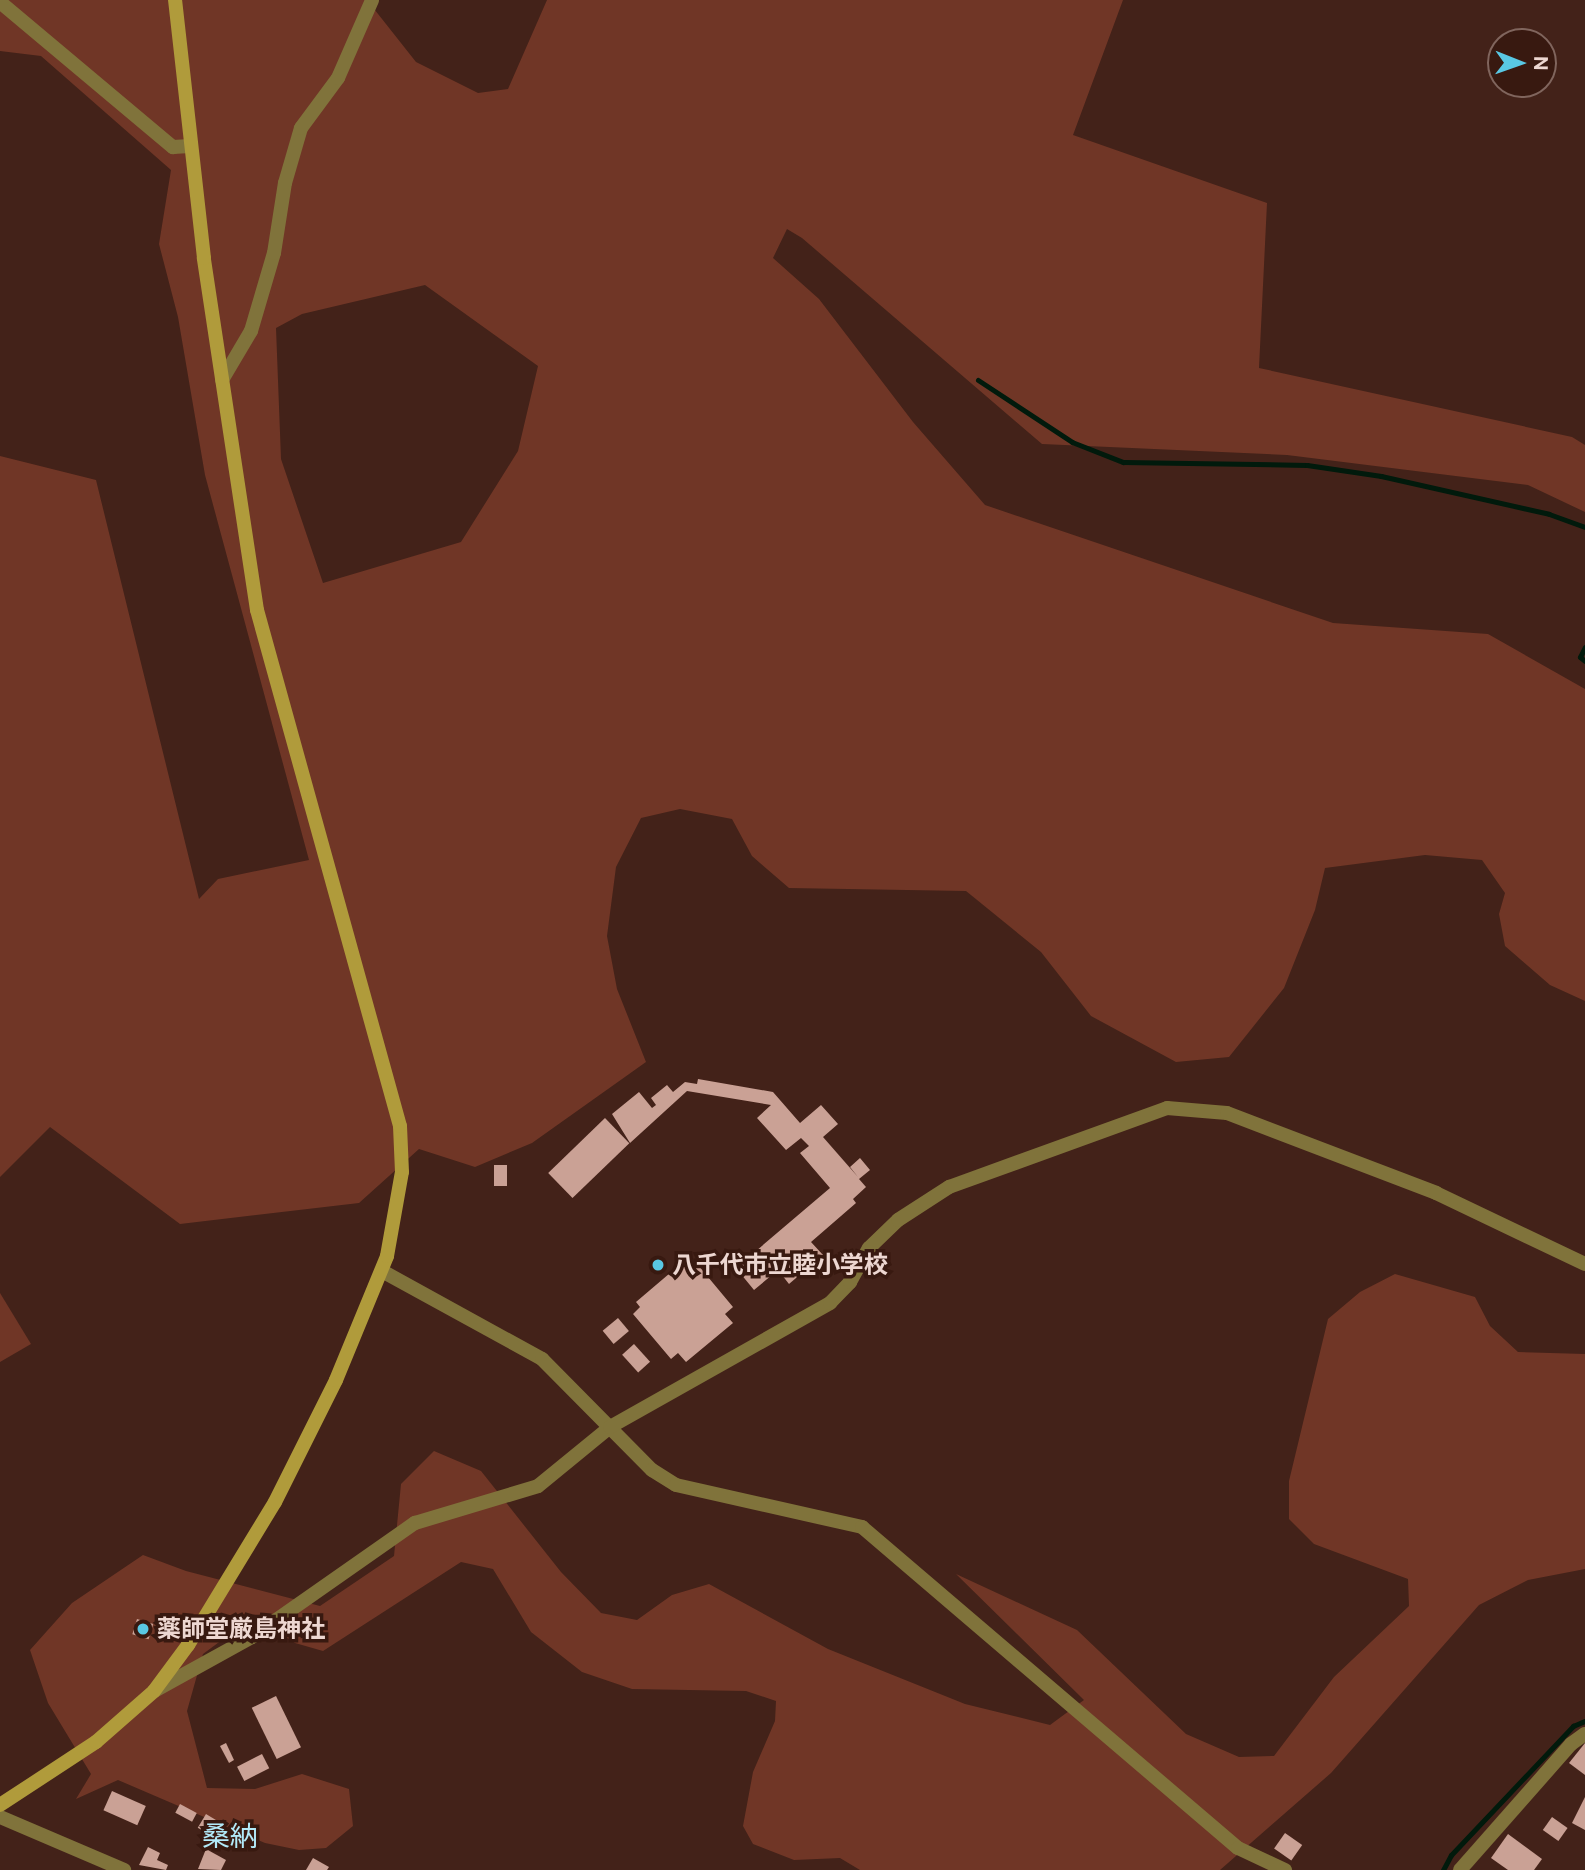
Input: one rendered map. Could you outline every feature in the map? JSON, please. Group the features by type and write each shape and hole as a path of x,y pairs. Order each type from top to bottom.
{"street":[{"path":"155,1692 188,1645 275,1502 318,1419 382,1271 400,1199 400,1126 264,636 222,380 190,146 175,0"},
{"path":"222,380 251,331 274,253 285,183 301,128 338,78 372,0"},
{"path":"0,2 173,147 190,146"},
{"path":"0,1805 96,1742 155,1692 252,1637 415,1523 538,1486 610,1427 830,1303 850,1282 869,1248 898,1220 949,1187 1167,1108 1227,1113 1436,1193 1585,1264"},
{"path":"382,1271 542,1359 652,1470 676,1485 862,1527 1238,1848 1285,1870"},
{"path":"1460,1870 1571,1744 1585,1734"},
{"path":"0,1817 124,1870"}],"shaded area":[{"path":"0,0 367,0 416,62 478,93 508,89 547,0 1123,0 1073,135 1267,203 1259,368 1572,437 1585,445 1585,512 1528,485 1287,455 1042,444 802,238 787,229 773,258 819,299 913,422 985,505 1333,623 1488,634 1585,689 1585,1001 1550,985 1505,946 1499,914 1505,893 1482,860 1425,855 1325,868 1315,910 1284,988 1229,1057 1176,1062 1091,1016 1041,952 966,891 789,888 752,856 732,819 680,809 641,818 616,867 607,936 617,989 646,1062 532,1143 475,1167 419,1149 359,1203 180,1224 50,1127 0,1177 0,456 96,480 199,899 218,879 309,860 205,475 178,317 159,244 171,170 41,56 0,51","holes":["425,285 538,366 518,451 461,542 323,583 281,459 276,328 302,314"]},
{"path":"1395,1274 1475,1297 1490,1326 1518,1352 1585,1354 1585,1569 1528,1580 1479,1605 1331,1773 1220,1870 860,1870 840,1858 794,1860 753,1844 743,1826 753,1772 775,1721 776,1701 746,1691 632,1689 582,1672 531,1632 493,1569 461,1562 323,1651 295,1643 253,1617 203,1654 187,1711 207,1788 255,1789 302,1774 349,1789 353,1826 326,1848 299,1850 265,1843 118,1780 76,1799 91,1774 48,1703 30,1650 72,1603 143,1555 186,1571 320,1606 394,1556 401,1484 434,1451 481,1471 561,1572 601,1613 637,1620 672,1595 709,1584 828,1649 965,1704 1050,1725 1084,1700 956,1574 1077,1630 1186,1734 1239,1757 1274,1756 1334,1677 1409,1606 1408,1579 1314,1544 1289,1519 1289,1481 1328,1319 1360,1292"},
{"path":"0,1293 31,1344 0,1362"}],"building":[{"path":"698,1079 773,1092 800,1123 821,1105 838,1124 823,1137 858,1177 850,1167 860,1158 870,1170 859,1179 866,1187 853,1199 856,1203 811,1242 823,1255 789,1284 778,1270 754,1290 736,1268 830,1188 800,1153 809,1146 801,1138 786,1150 757,1118 771,1105 687,1091 630,1143 612,1114 639,1092 652,1108 656,1105 651,1098 667,1085 673,1092 685,1082 697,1084"},
{"path":"605,1118 629,1143 572,1198 548,1173"},
{"path":"494,1165 507,1165 507,1186 494,1186"},
{"path":"683,1262 690,1272 698,1265 733,1307 725,1314 733,1323 686,1362 678,1353 671,1359 633,1314 640,1307 636,1302"},
{"path":"618,1318 629,1331 614,1344 603,1331"},
{"path":"634,1344 650,1362 638,1373 622,1355"},
{"name":"薬師堂厳島神社","path":"137,1619 153,1624 149,1639 132,1634"},
{"path":"276,1696 301,1747 277,1759 252,1708"},
{"path":"226,1743 234,1760 229,1763 220,1746"},
{"path":"1585,1743 1585,1775 1569,1763"},
{"path":"262,1754 269,1768 244,1781 237,1767"},
{"path":"112,1791 146,1806 137,1825 103,1810"},
{"path":"1585,1797 1585,1830 1572,1823"},
{"path":"180,1804 197,1813 192,1822 175,1813"},
{"path":"206,1814 229,1828 221,1842 198,1828"},
{"path":"1552,1817 1568,1828 1558,1841 1543,1830"},
{"path":"1285,1833 1302,1845 1291,1861 1274,1849"},
{"path":"1508,1834 1542,1859 1534,1870 1508,1870 1491,1858"},
{"path":"148,1847 160,1853 157,1860 168,1865 166,1870 139,1865"},
{"path":"206,1849 226,1860 221,1870 198,1869"},
{"path":"313,1858 329,1867 327,1870 306,1870"}],"waterway":[{"path":"978,380 1072,442 1123,462 1307,465 1381,476 1549,514 1585,527"},
{"path":"1585,647 1580,657 1585,661"},
{"path":"1443,1870 1451,1855 1573,1726 1585,1721"}],"place":[{"name":"八千代市立睦小学校","path":"658,1265"},
{"name":"薬師堂厳島神社","path":"143,1629"}],"district":[{"name":"桑納","path":"230,1836"}]}
